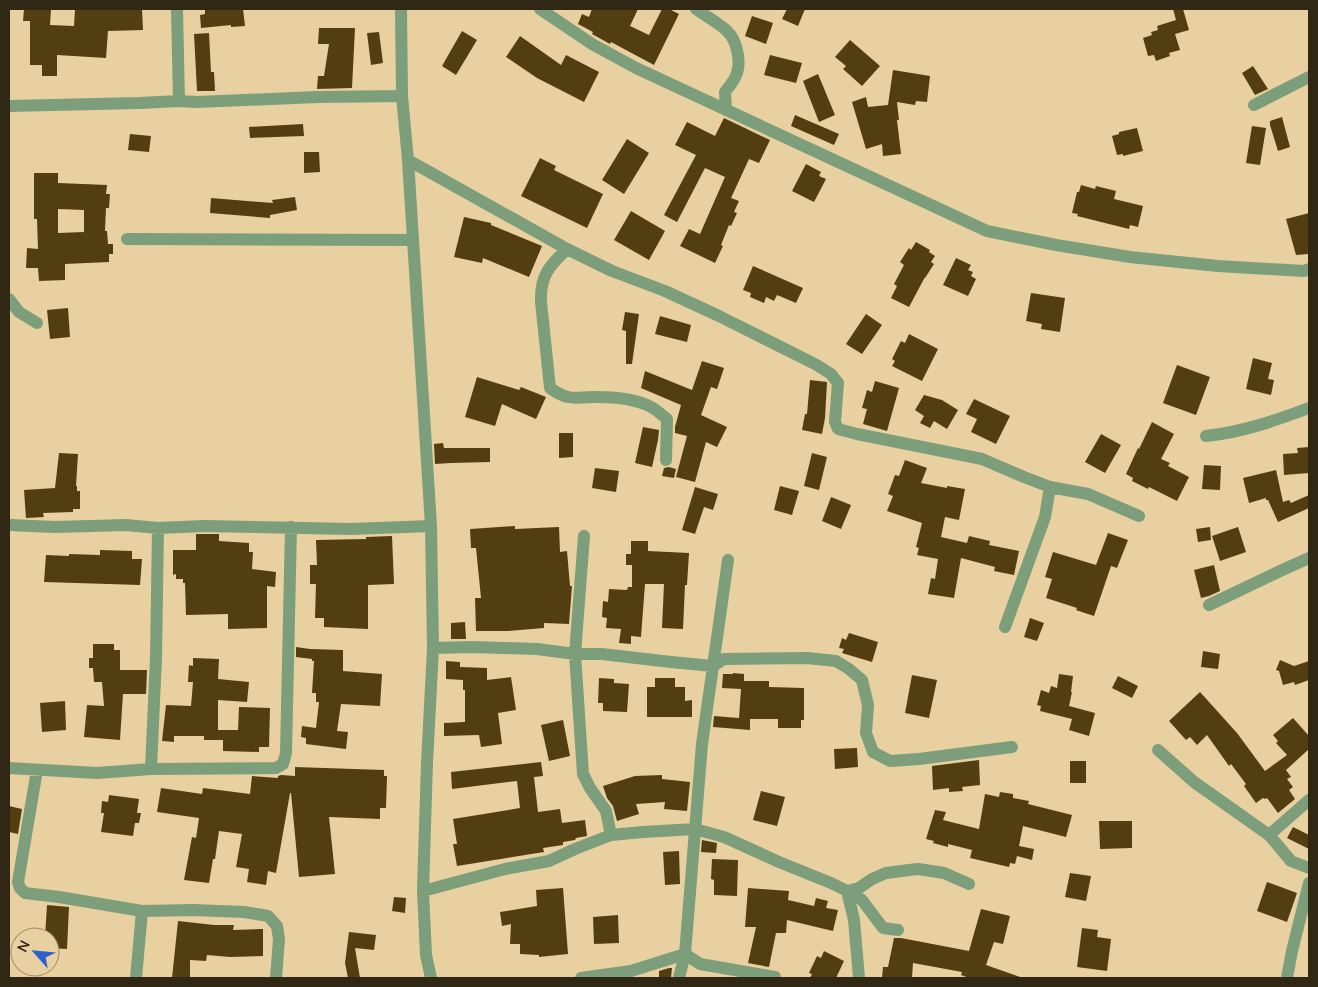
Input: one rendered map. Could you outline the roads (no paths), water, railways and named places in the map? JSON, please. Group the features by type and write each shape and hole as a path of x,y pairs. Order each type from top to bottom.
{"street":[{"path":"177,9 179,101"},
{"path":"401,9 402,96 408,160 431,526 433,648 423,891 426,954 431,978"},
{"path":"540,9 592,44 636,68 987,230 1056,245 1130,257 1218,266 1304,271 1309,269"},
{"path":"696,9 728,32 738,54 738,70 732,84 725,92 726,110"},
{"path":"1254,105 1309,77"},
{"path":"9,106 402,96"},
{"path":"408,160 513,217 567,249 719,316 815,364 831,374 838,383 835,422 838,429 982,459 1050,486 1088,494 1139,516"},
{"path":"127,238 412,240"},
{"path":"567,249 553,263 540,290 550,388 565,397 580,399 597,397 633,401 651,407 667,419 666,460"},
{"path":"9,299 19,312 37,322"},
{"path":"1206,436 1260,426 1309,408"},
{"path":"1006,627 1045,517 1050,486"},
{"path":"9,525 351,529 431,526"},
{"path":"9,768 97,773 151,769 276,768 283,764 286,752 291,527"},
{"path":"151,769 156,658 158,528"},
{"path":"584,536 575,654 583,774 606,811 612,836"},
{"path":"1209,605 1309,558"},
{"path":"680,978 685,954 702,744 728,560"},
{"path":"433,648 472,646 537,649 713,666 724,659 806,658 836,661 862,680 868,705 866,733 873,752 890,761 1012,747"},
{"path":"1158,750 1194,782 1269,835 1291,861 1309,868"},
{"path":"37,770 18,882 20,888 25,893 142,911 194,910 268,916 277,926 276,978"},
{"path":"1269,835 1309,800"},
{"path":"423,891 505,869 549,861 575,849 612,836 695,829 724,837 832,883 862,900 883,928 898,930"},
{"path":"848,891 859,888 872,879 886,873 918,869 944,873 969,884"},
{"path":"1287,978 1309,883"},
{"path":"848,891 854,920 859,978"},
{"path":"136,978 142,911"},
{"path":"685,954 700,964 775,977"},
{"path":"581,978 631,971 685,954"}]}
